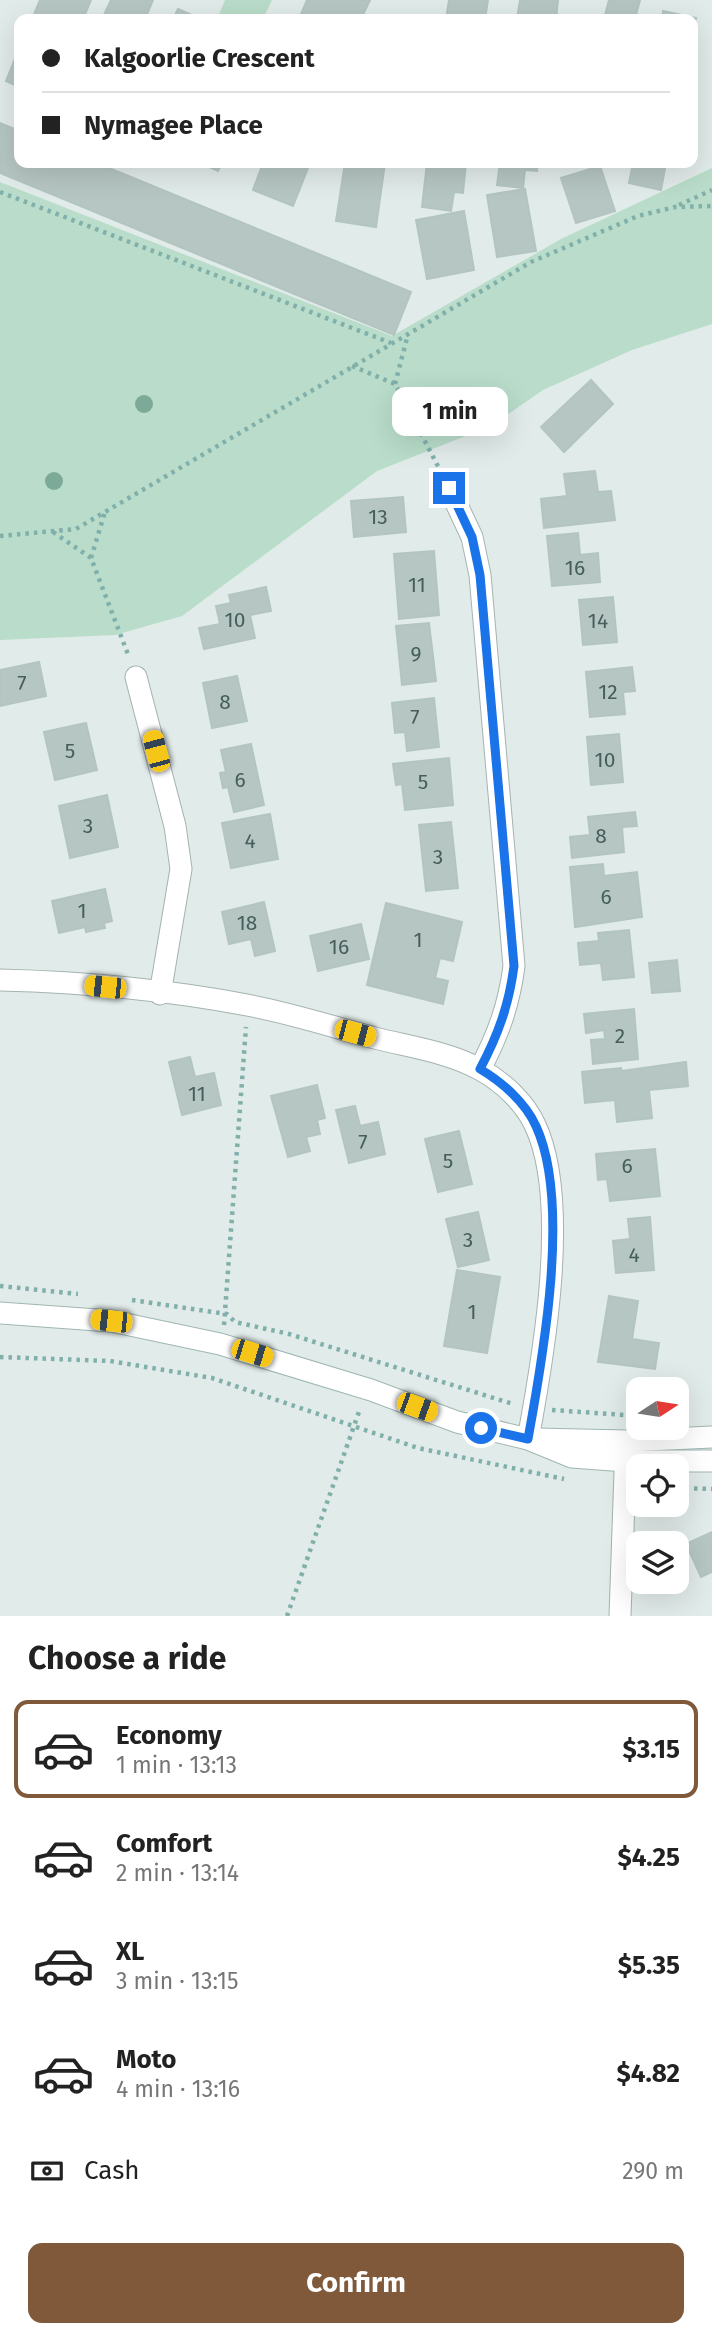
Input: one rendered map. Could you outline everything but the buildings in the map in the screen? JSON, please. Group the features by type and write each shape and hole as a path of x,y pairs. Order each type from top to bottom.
{"street":[{"path":"449,488 472,537 480,575 514,966 508,1007 499,1033 480,1069"},
{"path":"136,677 175,826 181,869 160,994"},
{"path":"0,979 50,981 247,1005 463,1060 496,1079 528,1112 544,1152 549,1180 552,1223 547,1319 528,1439"},
{"path":"0,1313 111,1321 220,1343 371,1390 457,1422 528,1439 572,1457 712,1437"},
{"path":"626,1451 712,1461"},
{"path":"620,1616 626,1451"}],"path":[{"path":"0,536 76,529 531,262 638,216 675,207 712,190"},
{"path":"0,192 391,342"},
{"path":"675,207 712,206"},
{"path":"395,383 408,333"},
{"path":"351,366 395,383 449,488"},
{"path":"91,558 106,511"},
{"path":"52,531 91,558 136,677"},
{"path":"227,1314 247,1005"},
{"path":"0,1357 110,1361 212,1378 418,1448 569,1481"},
{"path":"286,1616 354,1426"},
{"path":"689,1488 712,1489"}],"green space":[{"path":"225,0 272,0 265,14 219,14"},
{"path":"712,168 712,324 632,350 543,390 491,426 377,471 182,616 115,635 0,640 0,182 392,336 561,239"}],"route":[{"path":"449,488 472,537 480,575 514,966 508,1007 499,1033 480,1069 506,1088 528,1112 537,1128 547,1166 552,1223 542,1365 528,1439 481,1428"}]}
